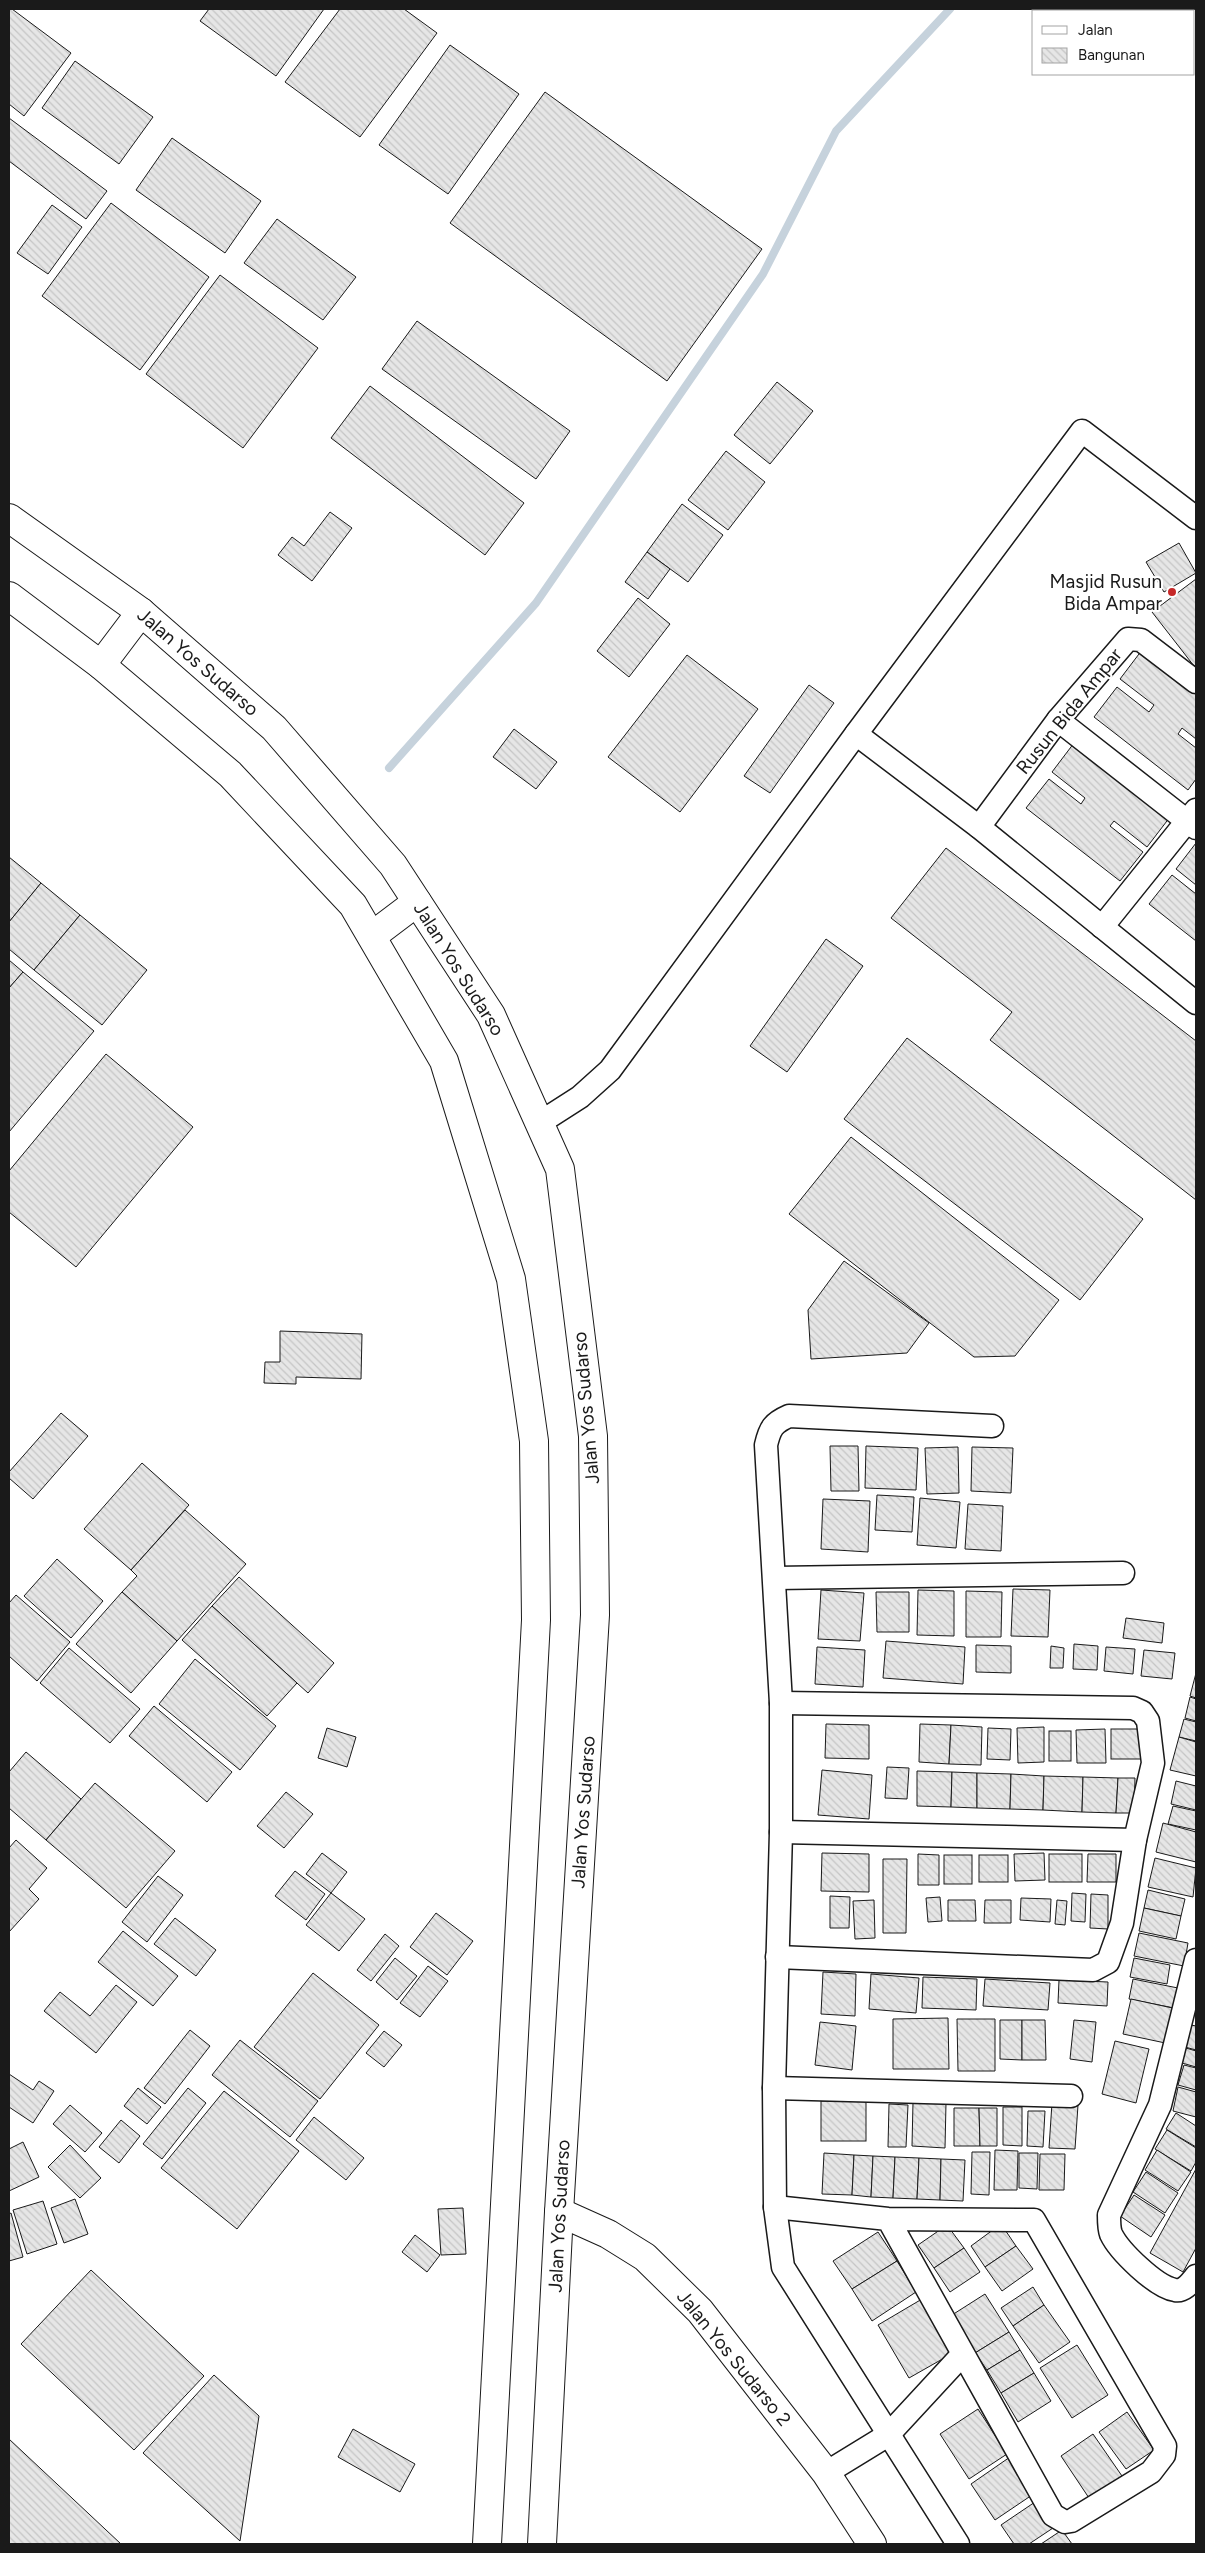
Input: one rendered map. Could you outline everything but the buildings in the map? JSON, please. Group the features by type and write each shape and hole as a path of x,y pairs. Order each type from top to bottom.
{"main road":[{"name":"Jalan Yos Sudarso","path":"9,518 141,612 274,728 393,866 491,1015 541,1122 560,1169 593,1436 595,1615 559,2212 542,2544"},
{"path":"9,596 101,665 230,774 353,905 444,1061 511,1279 534,1441 536,1620 487,2544"},
{"path":"101,665 141,612"},
{"path":"372,936 417,902"},
{"name":"Jalan Yos Sudarso 2","path":"559,2212 608,2234 645,2257 668,2277 700,2311 826,2473 872,2544"}],"street":[{"path":"541,1122 580,1097 610,1070 856,734 1082,431 1196,518"},
{"name":"Rusun Bida Ampar","path":"979,827 1058,720 1128,639 1141,640 1196,682"},
{"path":"1058,720 1193,819 1102,927"},
{"path":"856,734 979,827 1196,1003"},
{"path":"958,2544 783,2267 775,2207 774,2088 781,1832 781,1703 766,1445 769,1429 777,1421 789,1416 992,1426"},
{"path":"775,1578 1123,1574"},
{"path":"778,1957 1093,1970 1108,1962 1122,1924 1135,1840 1153,1763 1148,1721 1142,1712 1133,1708 781,1703"},
{"path":"781,1832 1135,1840"},
{"path":"1196,1960 1160,2105 1109,2215 1110,2232 1117,2244 1133,2261 1163,2284 1175,2290 1184,2288 1196,2276"},
{"path":"774,2088 1072,2096"},
{"path":"775,2207 888,2219 1034,2220 1165,2446 1164,2455 1151,2472 1071,2522 1059,2520 1046,2506 888,2219"},
{"path":"826,2473 888,2435 962,2355"}],"waterway":[{"path":"389,768 536,603 763,274 836,131 950,9"}],"place":[{"name":"Masjid Rusun Bida Ampar","path":"1172,592"}]}
